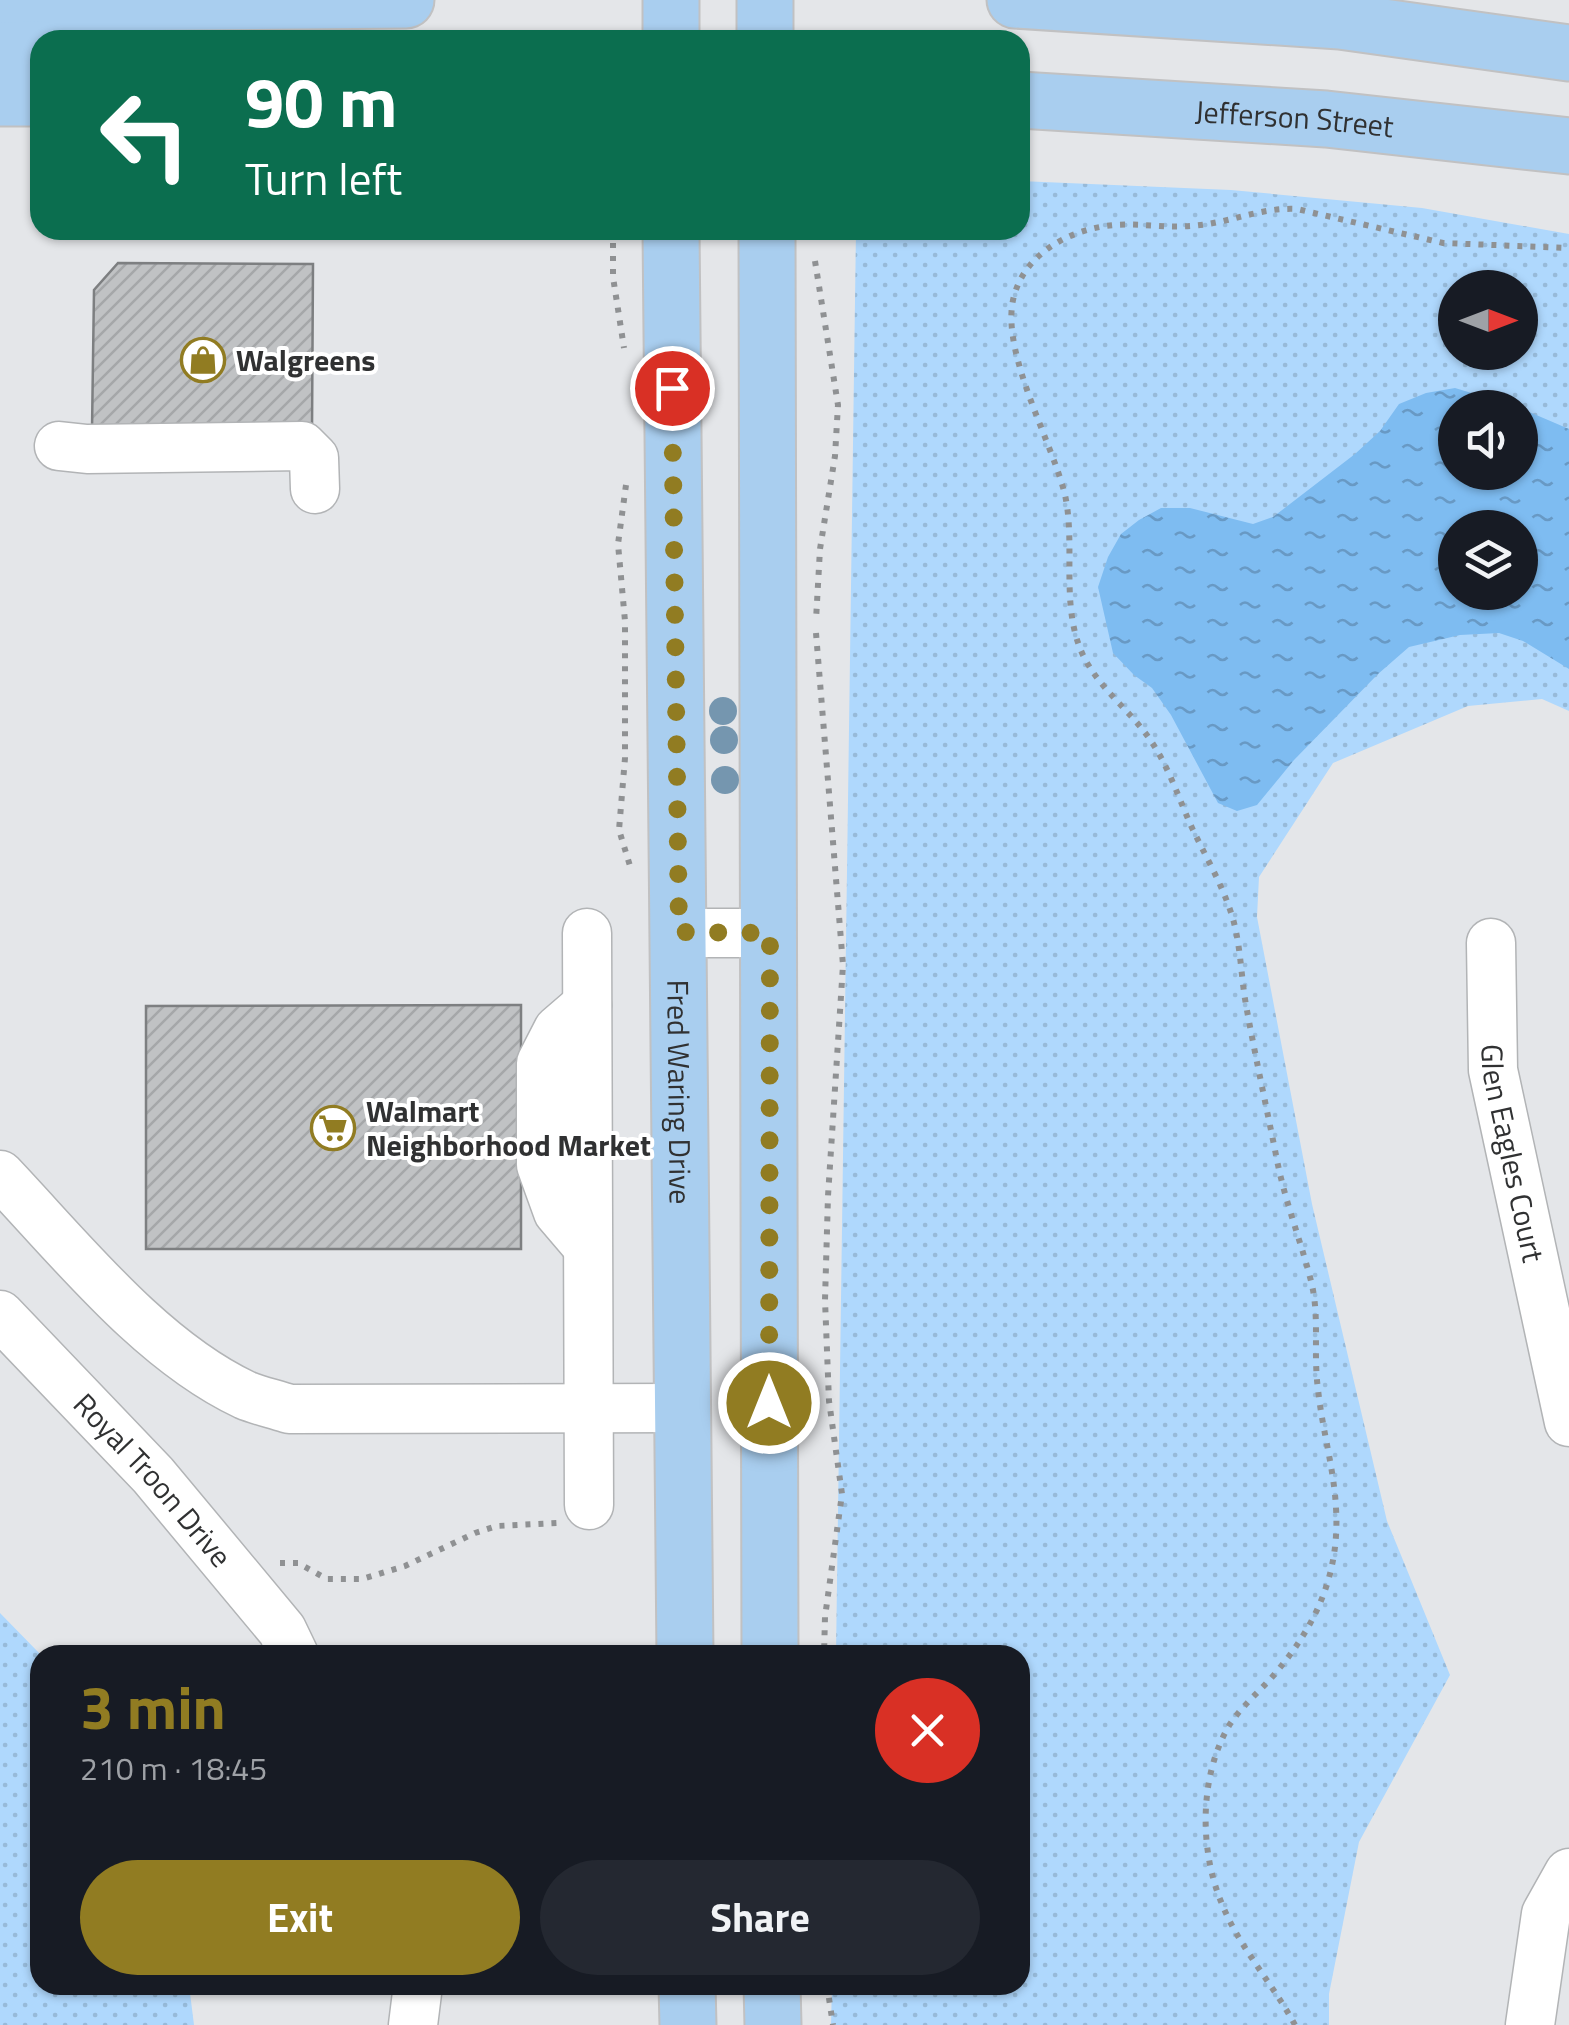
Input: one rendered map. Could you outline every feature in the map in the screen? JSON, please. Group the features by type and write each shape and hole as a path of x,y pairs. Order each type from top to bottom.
{"main road":[{"path":"0,4 406,0"},
{"path":"671,0 671,30"},
{"path":"765,0 765,30"},
{"path":"1016,0 1340,21 1569,53"},
{"path":"139,30 231,1"},
{"path":"0,50 30,49"},
{"path":"0,98 30,98"},
{"name":"Jefferson Street","path":"1030,101 1326,119 1569,146"},
{"name":"Fred Waring Drive","path":"671,240 685,1645"},
{"path":"770,1645 770,933 790,240"},
{"path":"687,1995 688,2025"},
{"path":"772,1995 772,2025"}],"street":[{"path":"59,446 302,446 314,458 315,489"},
{"path":"679,932 770,933"},
{"path":"587,933 589,1505"},
{"name":"Glen Eagles Court","path":"1490,943 1493,1070 1569,1422"},
{"path":"0,1176 130,1310 184,1357 246,1396 289,1408 683,1408"},
{"name":"Royal Troon Drive","path":"0,1315 153,1475 282,1630 289,1645"},
{"path":"1530,2025 1546,1914 1569,1872"},
{"path":"413,2025 417,1995"}],"path":[{"path":"1295,2025 1221,1902 1206,1822 1208,1785 1226,1729 1295,1651 1314,1623 1335,1558 1336,1502 1317,1385 1312,1284 1286,1207 1232,916 1155,746 1088,666 1080,649 1069,598 1066,502 1054,456 1021,366 1013,326 1014,297 1024,273 1037,256 1083,231 1114,225 1193,226 1274,208 1297,209 1443,243 1569,248"},
{"path":"613,240 613,277 625,353"},
{"path":"791,240 838,405 820,550 816,622 843,965 825,1282 829,1401 842,1494 824,1645"},
{"path":"628,478 618,544 625,621 625,758 619,830 635,881"},
{"path":"246,1586 277,1564 288,1562 298,1563 327,1580 362,1580 497,1526 580,1520 589,1505"},
{"path":"828,1995 833,2025"}],"shaded area":[{"path":"1030,181 1231,190 1422,208 1569,234 1569,711 1542,699 1468,706 1333,763 1259,877 1257,917 1312,1204 1387,1521 1450,1675 1359,1842 1329,1994 1329,2025 831,2025 832,1995 1030,1995 1030,1645 836,1645 856,240 1030,240"},
{"path":"0,1613 31,1645 30,1995 190,1995 194,2025 0,2025"}],"water":[{"path":"1438,391 1438,490 1538,490 1538,416 1569,429 1569,669 1523,641 1499,633 1460,635 1409,647 1294,760 1257,805 1237,811 1218,803 1171,715 1152,688 1113,653 1098,587 1108,557 1121,534 1161,508 1190,508 1253,524 1273,517 1355,454 1380,431 1399,404"}],"building":[{"name":"Walgreens","path":"118,263 313,264 312,431 92,430 94,290"},
{"name":"Walmart Neighborhood Market","path":"521,1005 521,1249 146,1249 146,1006"}],"place":[{"name":"Walgreens","path":"203,360"},
{"name":"Walmart Neighborhood Market","path":"333,1128"}],"route":[{"path":"672,388 679,932 770,933 769,1403"}]}
